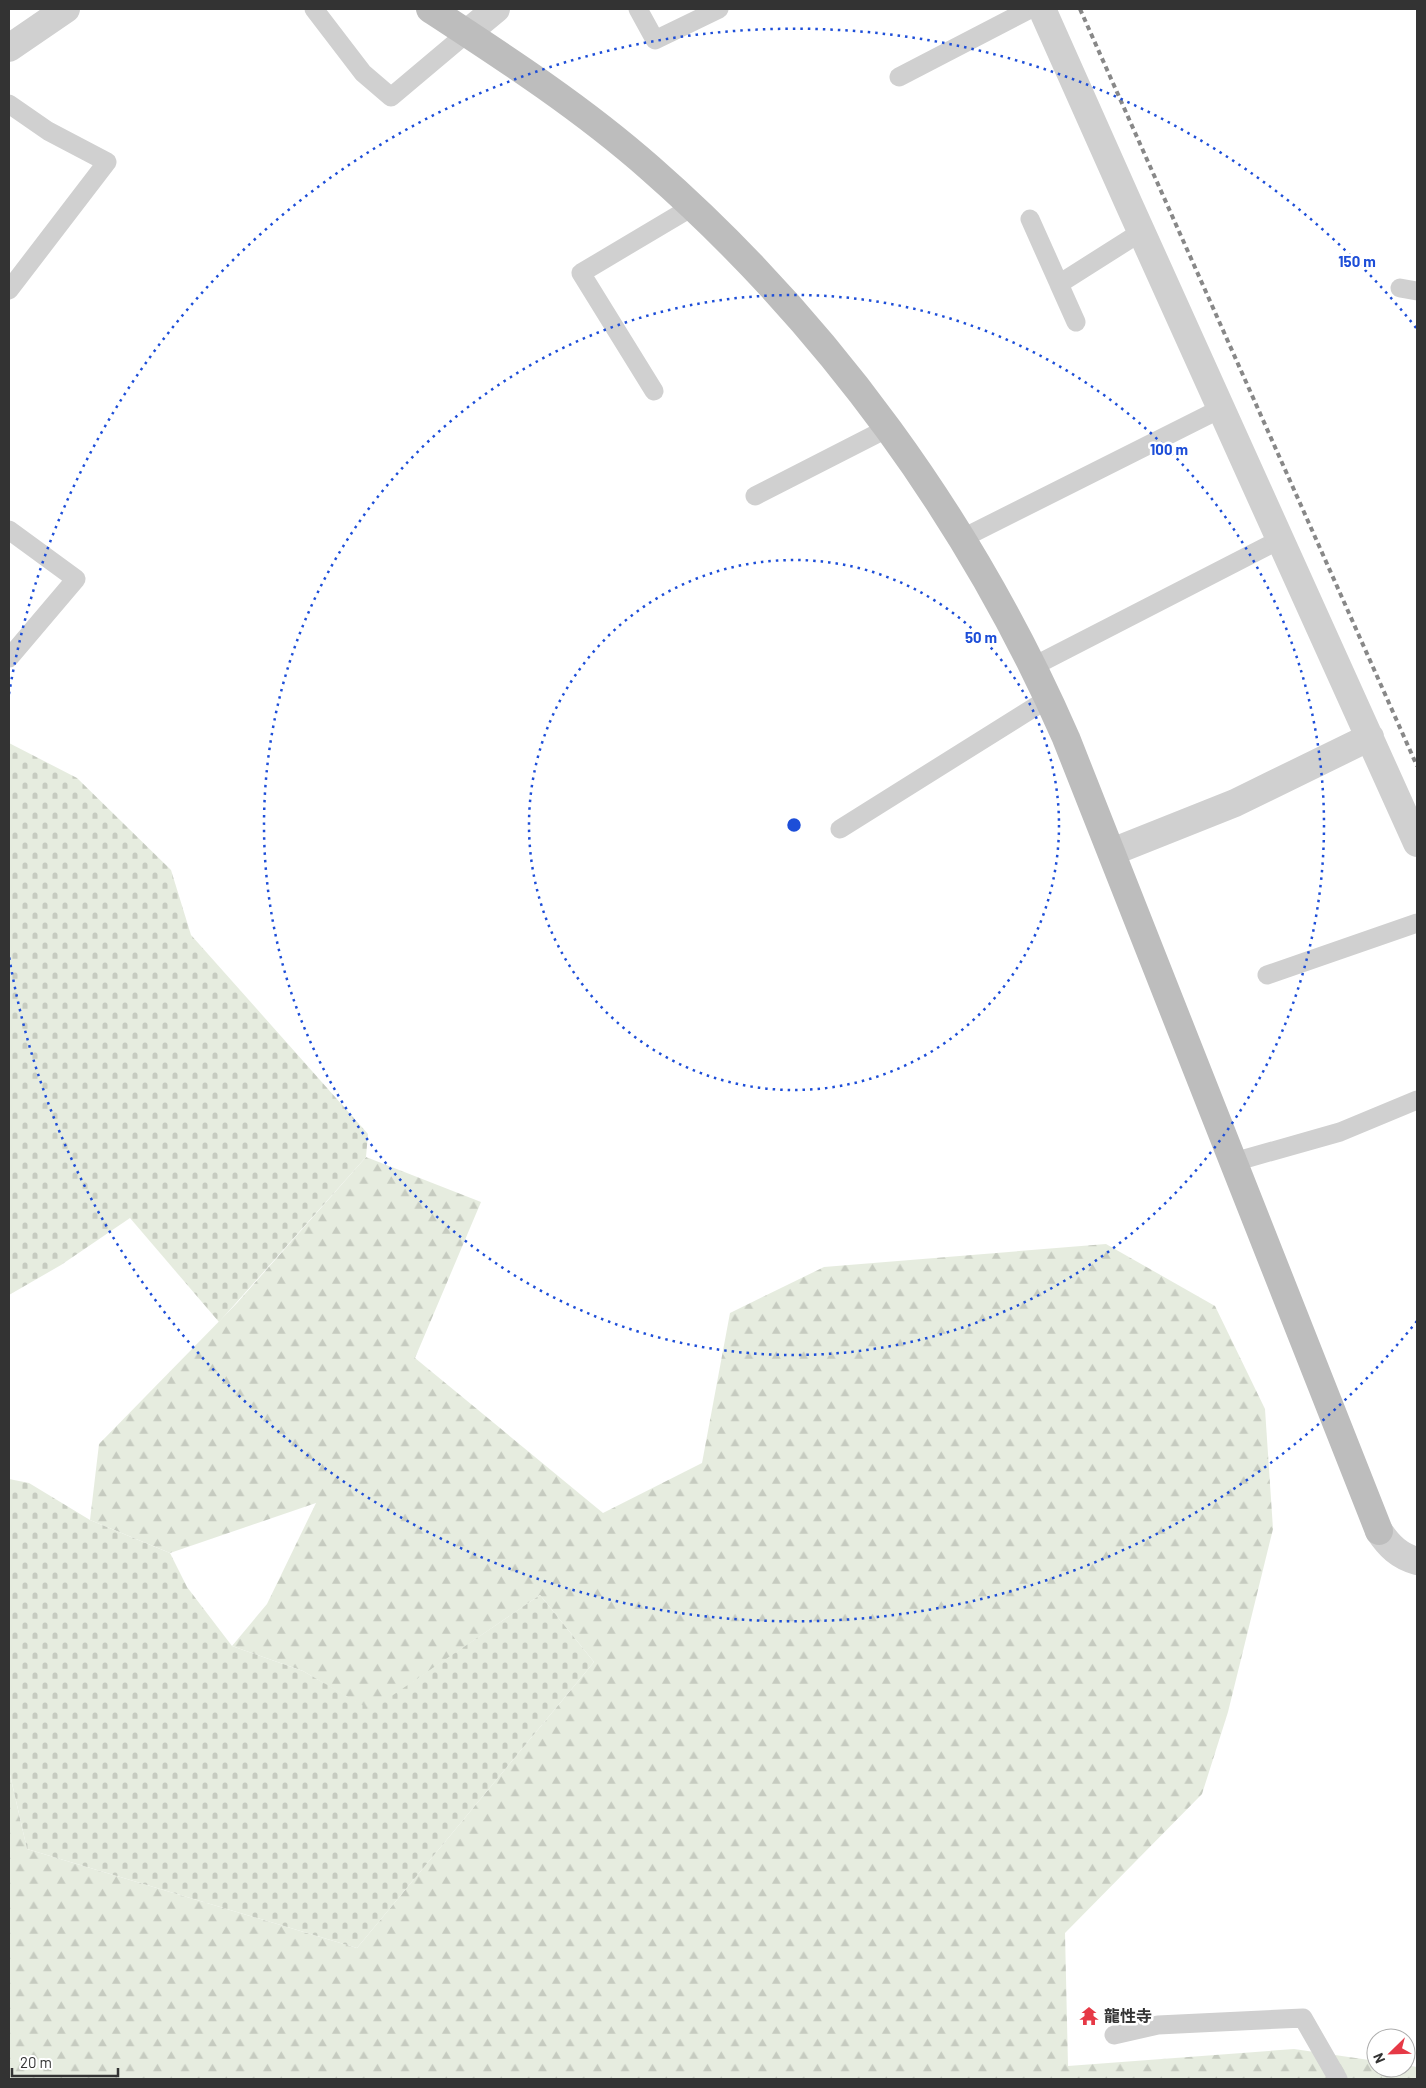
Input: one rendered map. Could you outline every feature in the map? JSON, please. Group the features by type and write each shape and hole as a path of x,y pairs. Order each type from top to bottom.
{"street":[{"path":"9,48 66,9"},
{"path":"430,9 564,100 649,167 727,239 809,328 868,401 962,538 1034,666 1049,698 1112,852 1379,1530 1389,1547 1406,1558 1417,1561"},
{"path":"467,33 496,9"},
{"path":"1042,9 1417,843"},
{"path":"1112,852 1235,803 1370,737"}],"lane":[{"path":"314,9 363,73 392,97 467,33"},
{"path":"638,9 655,40 719,9"},
{"path":"899,78 1030,9"},
{"path":"9,104 48,132 107,162 9,290"},
{"path":"654,390 581,273 692,207"},
{"path":"1030,219 1076,322"},
{"path":"1059,284 1141,232"},
{"path":"962,538 1222,408"},
{"path":"756,496 888,428"},
{"path":"9,530 76,579 9,658"},
{"path":"1034,666 1281,539"},
{"path":"840,828 1049,698"},
{"path":"1268,975 1417,923"},
{"path":"1234,1162 1340,1132 1417,1100"},
{"path":"1114,2035 1158,2025 1303,2018 1338,2079"}],"green space":[{"path":"9,743 77,778 171,870 191,935 368,1134 366,1157 219,1322 130,1218 61,1265 9,1295"},
{"path":"366,1157 481,1202 415,1358 603,1513 702,1463 730,1313 824,1267 1106,1244 1215,1306 1265,1409 1273,1529 1228,1712 1202,1794 1065,1933 1068,2066 1294,2049 1366,2060 1366,2078 1416,2078 1417,2067 1417,2079 9,2079 9,1770 27,1849 357,1948 594,1662 540,1595 371,1711 303,1671 232,1646 267,1604 316,1503 170,1553 90,1520 99,1444 237,1303"},
{"path":"9,1479 29,1483 90,1520 170,1553 187,1587 232,1646 303,1671 371,1710 540,1595 594,1662 357,1948 27,1849 9,1770"}],"railway":[{"path":"1080,9 1417,766"}],"place":[{"name":"龍性寺","path":"1089,2016"}]}
